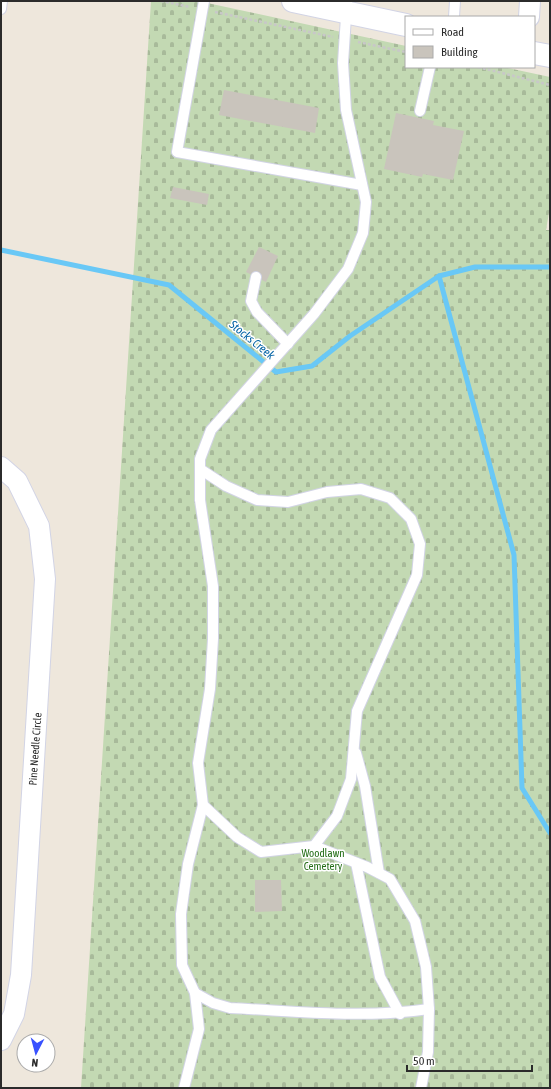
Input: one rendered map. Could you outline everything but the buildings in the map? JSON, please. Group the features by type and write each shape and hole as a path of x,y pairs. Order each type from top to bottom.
{"main road":[{"path":"293,1 347,7 405,25"},
{"path":"535,53 550,56"}],"street":[{"path":"529,16 530,1"},
{"name":"Pine Needle Circle","path":"1,467 17,481 39,526 45,579 21,975 14,1014 1,1040"}],"lane":[{"path":"1,9 2,1"},
{"path":"454,16 455,1"},
{"path":"203,5 176,152 362,185"},
{"path":"184,1088 198,1029 195,993 182,965 180,914 188,864 203,805 198,763 210,689 213,639 213,594 200,500 200,459 211,430 314,314 348,269 363,233 366,202 346,110 343,63 347,7"},
{"path":"420,112 430,68"},
{"path":"256,277 252,301 257,312 288,344"},
{"path":"200,469 226,486 257,500 288,502 327,492 361,490 390,498 411,519 420,544 417,574 357,711 351,779 337,816 314,846"},
{"path":"354,747 365,786 378,873"},
{"path":"203,805 237,837 262,852 314,846 390,879 415,921 426,966 429,1009 428,1052 421,1088"},
{"path":"356,863 380,977 400,1014"},
{"path":"195,993 213,1003 230,1008 367,1014 400,1014 429,1009"}],"path":[{"path":"161,1 203,5 344,39 405,52"},
{"path":"482,68 550,85"}],"green space":[{"name":"Woodlawn Cemetery","path":"151,1 198,1 405,46 405,68 508,68 550,77 550,207 546,230 550,230 550,1088 81,1088"}],"waterway":[{"name":"Stocks Creek","path":"1,250 169,285 276,372 312,366 350,336 439,276 475,267 550,267"},
{"path":"439,276 514,555 522,788 550,833"}]}
